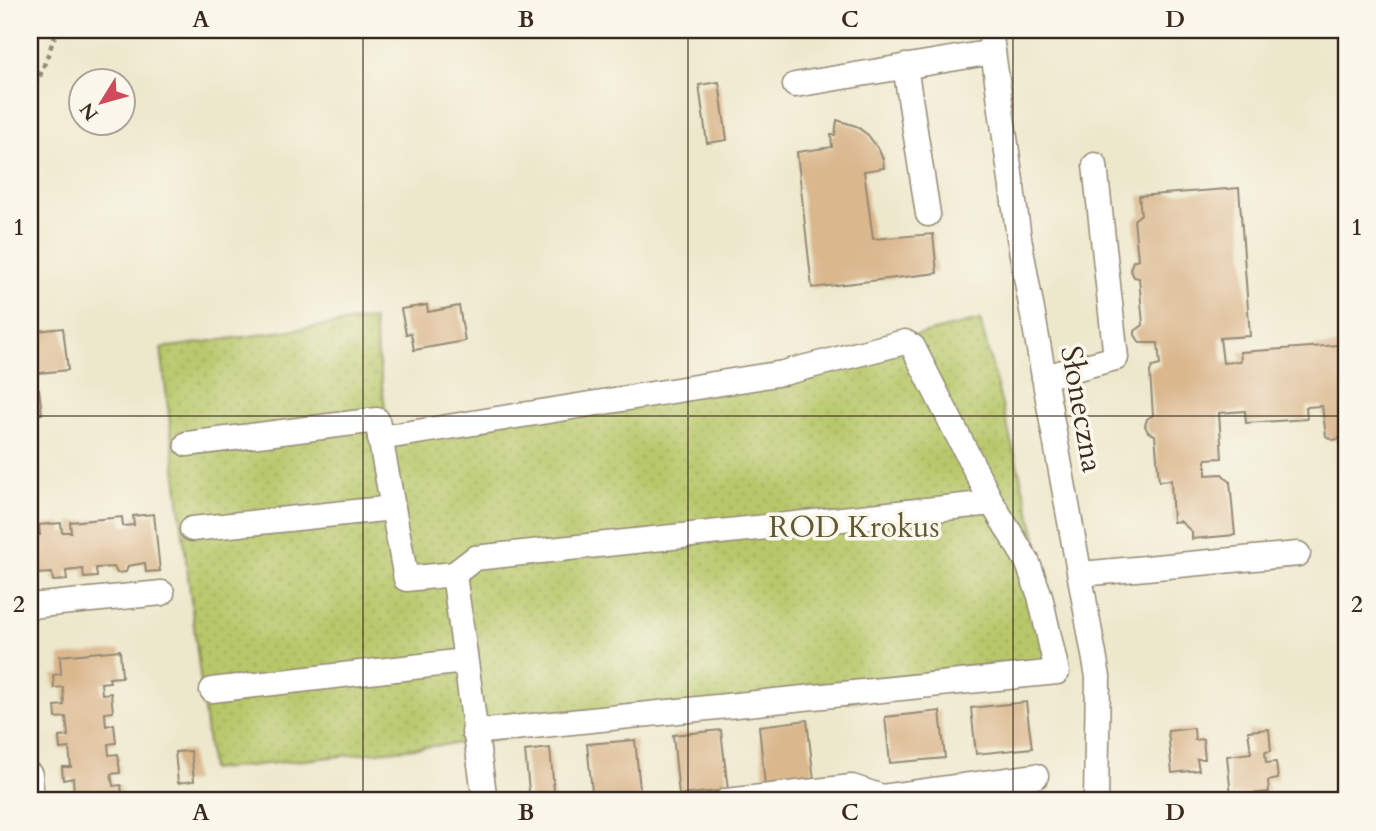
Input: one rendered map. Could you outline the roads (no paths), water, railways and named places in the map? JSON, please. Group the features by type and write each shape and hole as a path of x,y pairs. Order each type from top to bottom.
{"street":[{"path":"795,85 905,66 992,41"},
{"name":"Słoneczna","path":"992,41 1019,238 1098,677 1096,801"},
{"path":"905,66 928,214"},
{"path":"1044,377 1115,358 1095,164"},
{"path":"380,438 783,373 905,342 913,346 992,503 1027,561 1040,596 1057,672 474,732"},
{"path":"187,444 377,419 406,579 454,574 475,558 992,503"},
{"path":"192,529 393,508"},
{"path":"1081,574 1298,554"},
{"path":"454,574 485,801"},
{"path":"30,607 162,593"},
{"path":"212,690 465,661"},
{"path":"726,801 852,787 883,797 1036,776"}],"park label":[{"name":"ROD Krokus","path":"854,527"}]}
